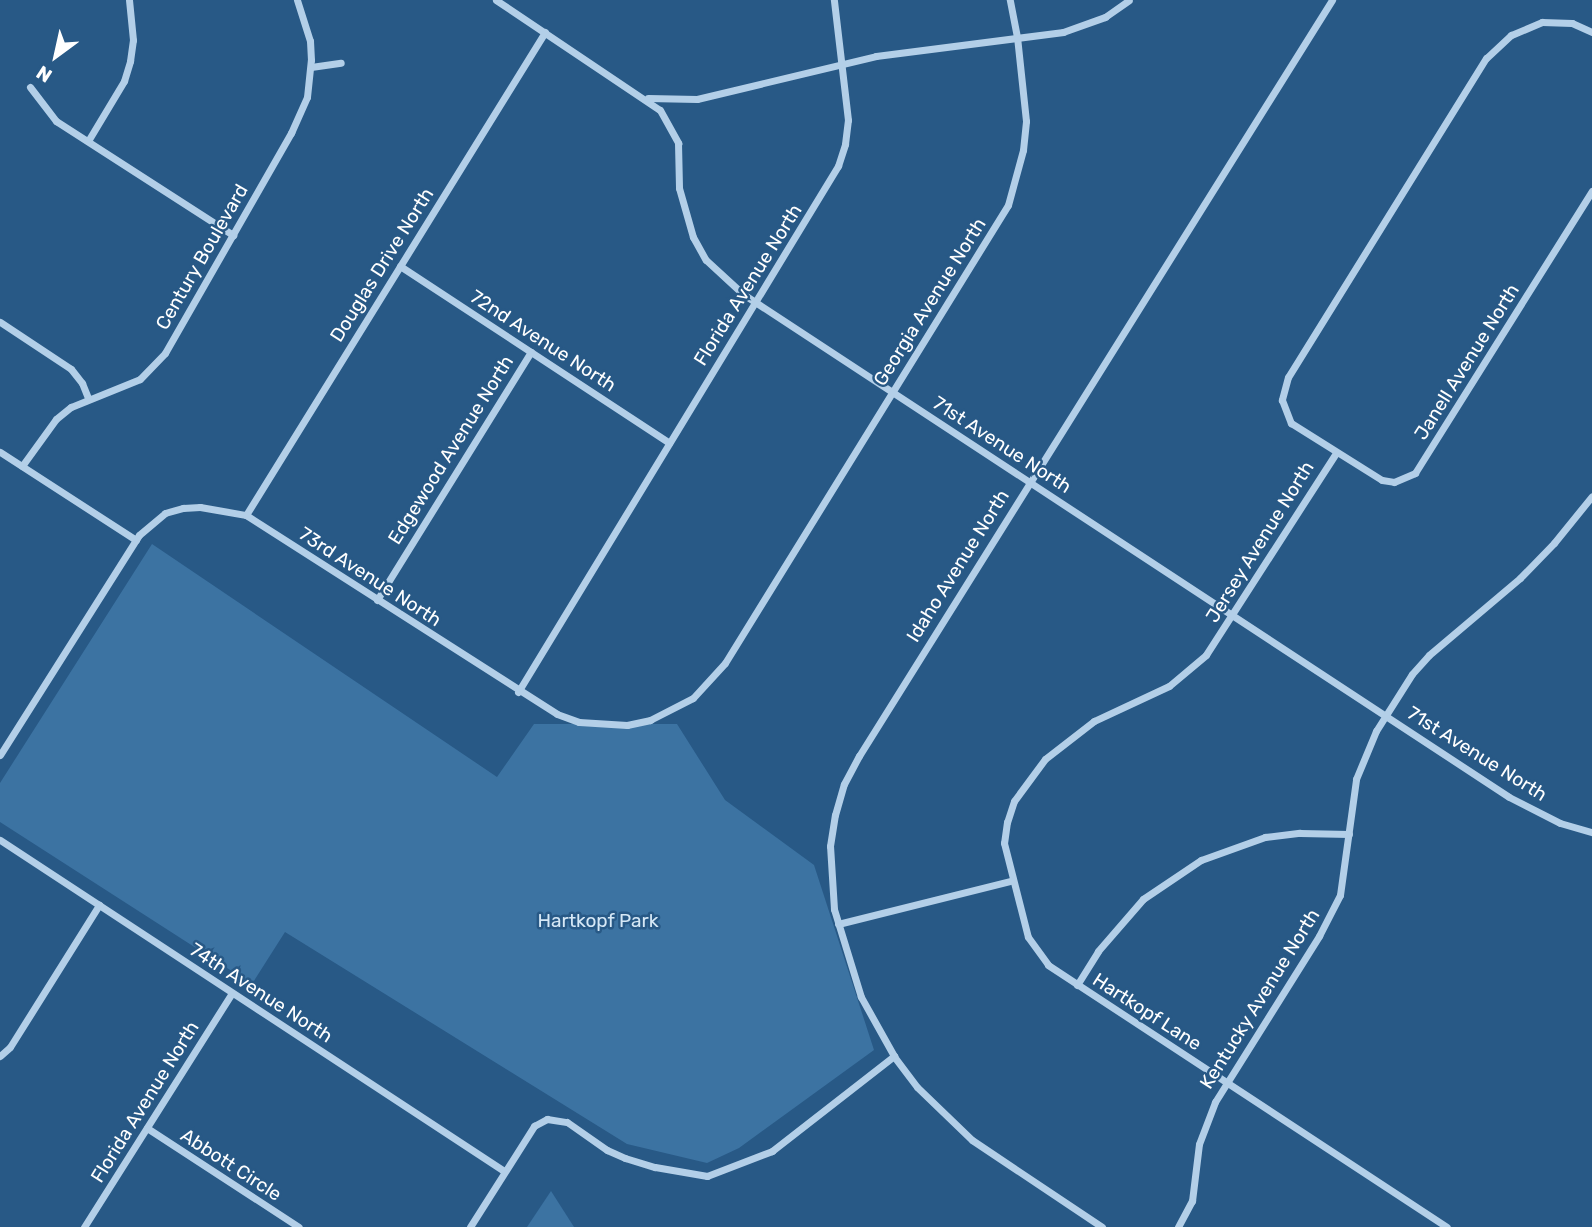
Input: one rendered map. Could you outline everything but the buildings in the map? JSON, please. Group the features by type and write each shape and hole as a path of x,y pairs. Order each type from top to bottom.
{"street":[{"path":"88,141 124,81 130,61 134,40 129,0"},
{"name":"Century Boulevard","path":"22,466 56,419 88,398 124,387 154,367 165,353 300,115 307,97 311,67 306,23 297,0"},
{"name":"71st Avenue North","path":"496,0 646,98 660,110 678,143 679,188 693,237 723,279 1510,797 1560,823 1592,832"},
{"path":"834,0 843,64"},
{"path":"1010,0 1017,37"},
{"path":"646,98 697,99 876,56 1084,26 1105,17 1129,0"},
{"name":"Idaho Avenue North","path":"1102,1227 972,1140 943,1114 894,1056 861,997 838,925 830,878 830,846 844,784 1029,481 1332,0"},
{"name":"Jersey Avenue North","path":"1011,881 1004,843 1007,822 1025,782 1045,759 1094,721 1169,686 1189,672 1206,655 1336,453 1291,422 1282,400 1288,377 1497,45 1525,27 1542,22 1572,23 1592,32"},
{"name":"Douglas Drive North","path":"246,515 545,32"},
{"name":"Georgia Avenue North","path":"725,663 995,230 1014,186 1023,150 1026,121 1017,37"},
{"path":"311,67 341,63"},
{"name":"Florida Avenue North","path":"518,692 838,166 845,144 848,120 843,64"},
{"path":"30,87 56,121 233,234"},
{"name":"Janell Avenue North","path":"1336,453 1382,480 1394,482 1415,473 1592,191"},
{"name":"72nd Avenue North","path":"400,267 669,443"},
{"path":"0,322 71,369 82,383 88,398"},
{"name":"Edgewood Avenue North","path":"377,600 531,352"},
{"path":"0,452 136,540 0,755"},
{"name":"Kentucky Avenue North","path":"1178,1227 1192,1201 1205,1122 1331,916 1345,873 1356,779 1364,754 1385,715 1412,674 1429,655 1520,578 1554,543 1592,496"},
{"name":"73rd Avenue North","path":"136,540 151,523 165,513 183,508 212,508 246,515 518,692 556,714 579,722 627,724 650,720 693,698 725,663"},
{"path":"1077,985 1098,951 1143,899 1201,860 1265,837 1300,833 1349,834"},
{"name":"74th Avenue North","path":"0,840 504,1171"},
{"path":"838,925 1011,881"},
{"name":"Hartkopf Lane","path":"1011,881 1025,929 1037,952 1048,965 1447,1227"},
{"path":"0,1056 10,1047 99,905"},
{"name":"Florida Avenue North","path":"84,1227 232,993"},
{"path":"470,1227 534,1126 547,1119 567,1122 607,1150 625,1158 655,1167 706,1176 772,1150 894,1056"},
{"name":"Abbott Circle","path":"147,1128 299,1227"}],"green space":[{"name":"Hartkopf Park","path":"152,544 497,777 534,724 677,724 725,800 814,865 874,1050 739,1148 707,1163 627,1144 285,932 252,984 0,822 0,783"},
{"path":"551,1191 574,1227 527,1227"}]}
